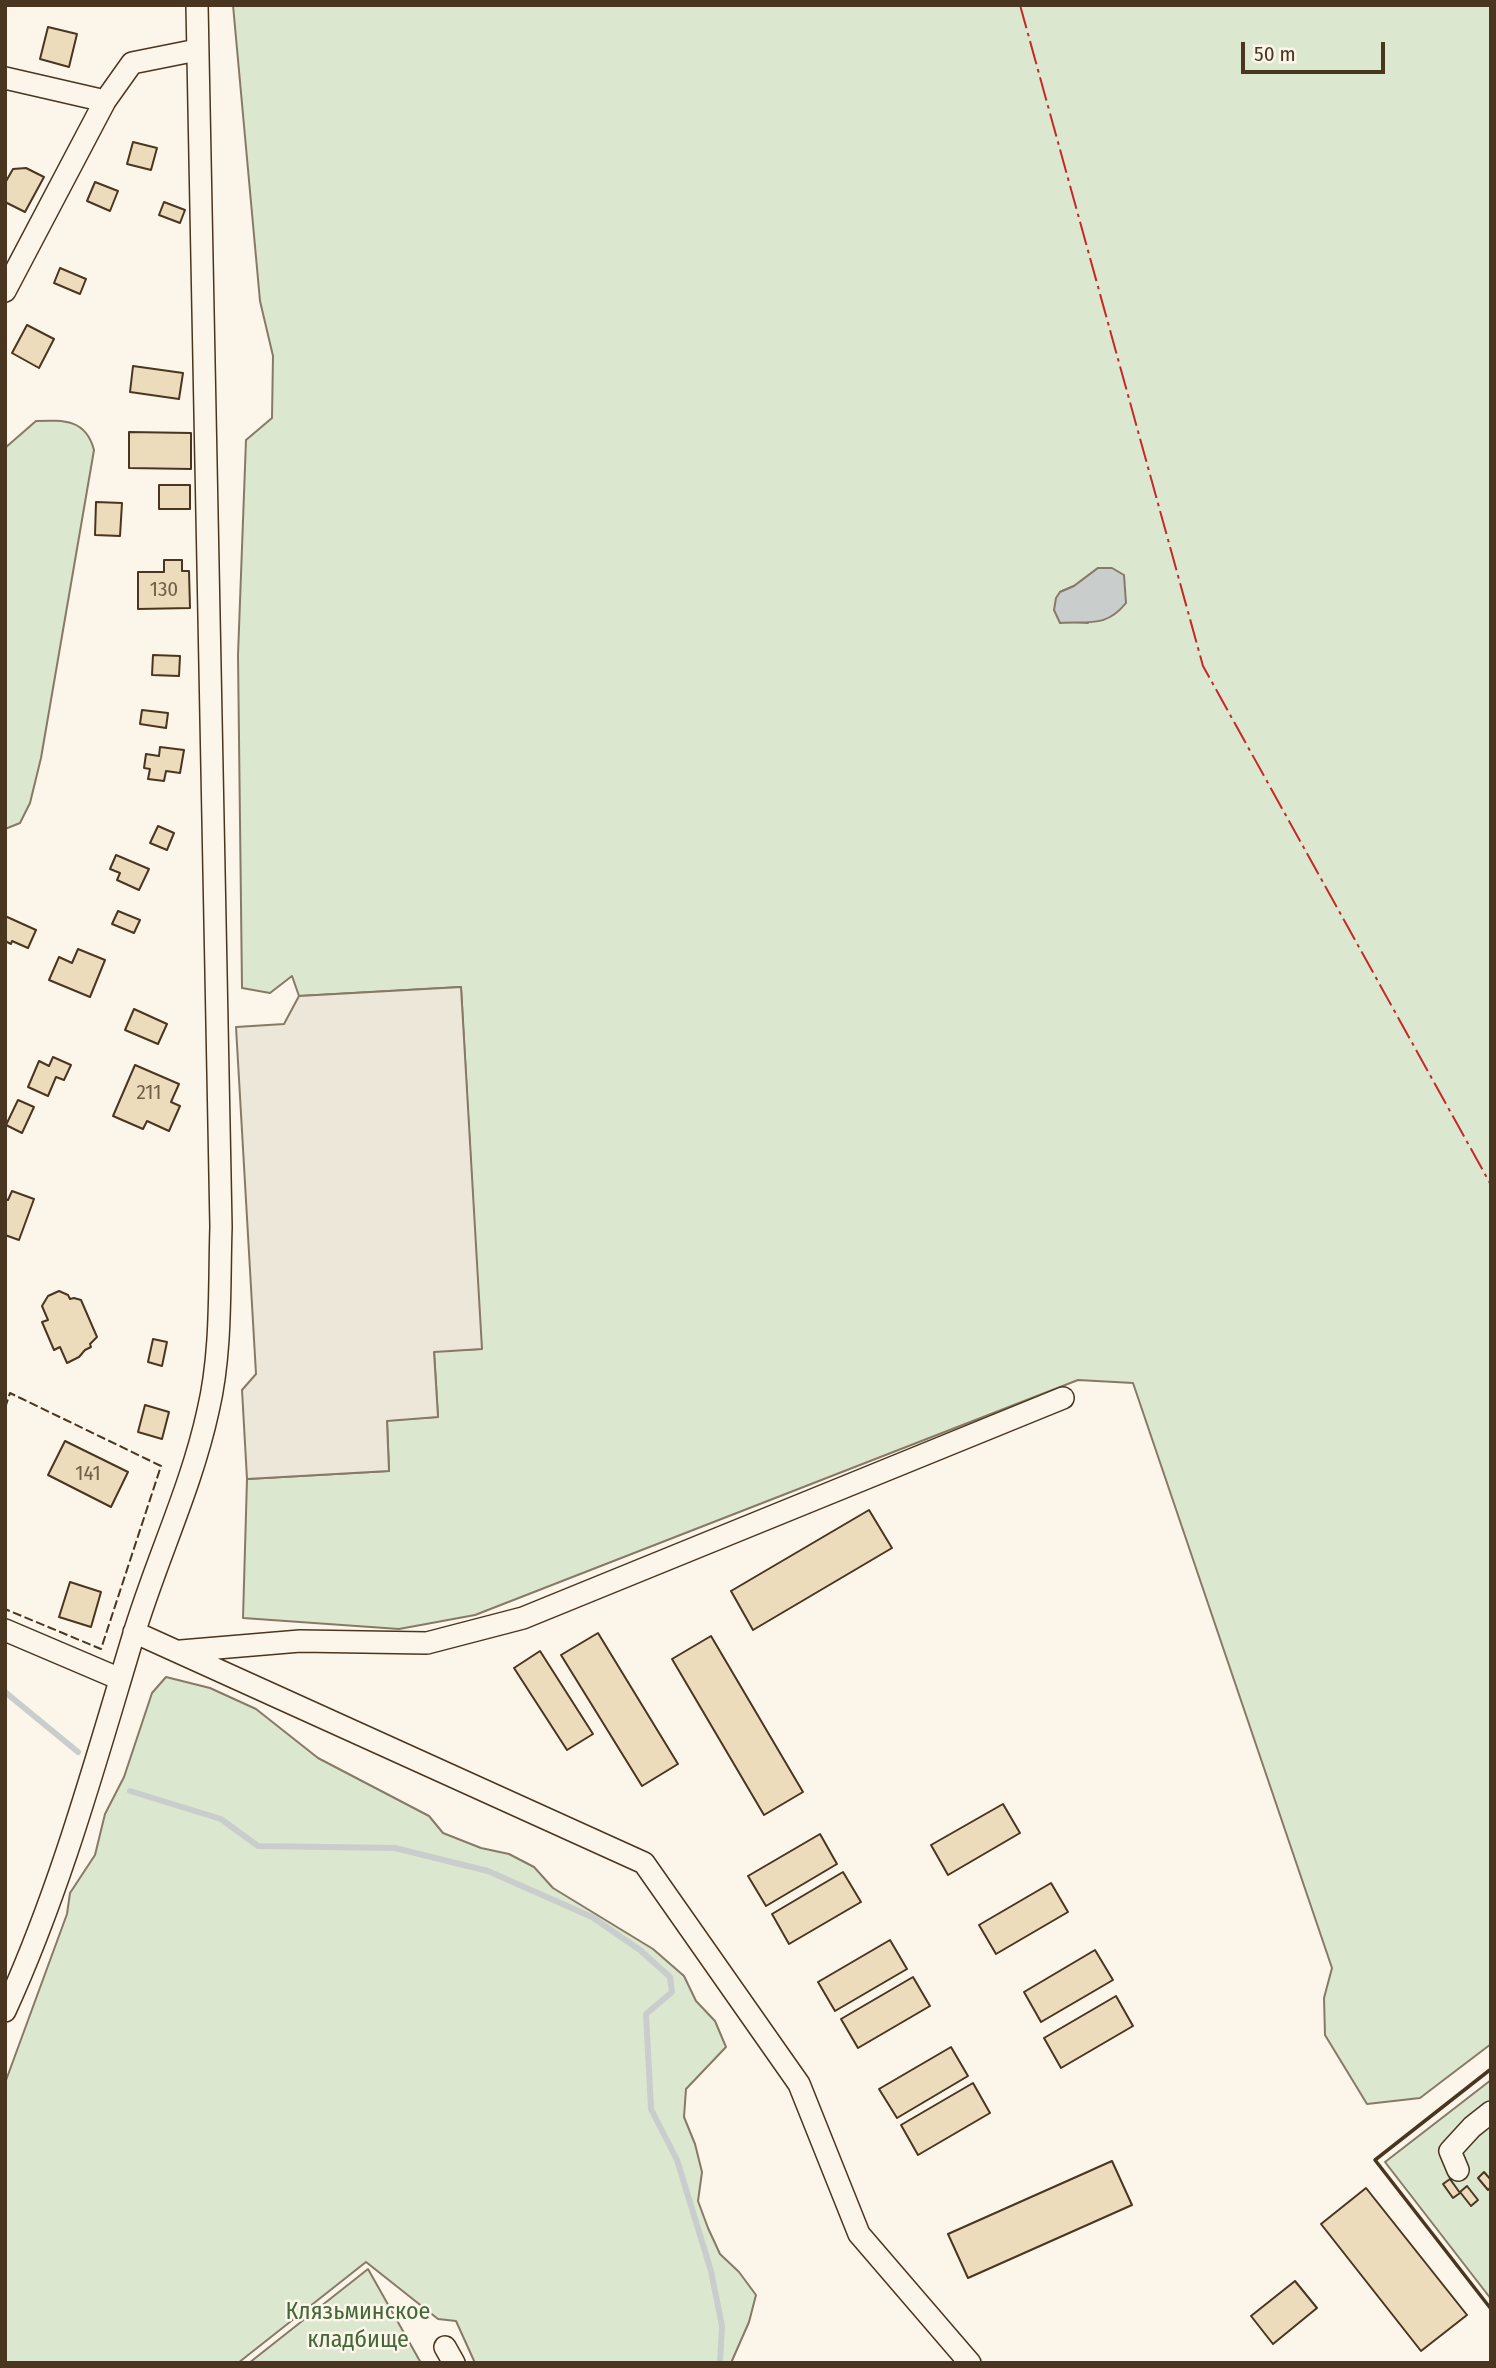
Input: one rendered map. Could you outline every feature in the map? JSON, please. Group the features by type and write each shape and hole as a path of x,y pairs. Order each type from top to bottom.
{"street":[{"path":"5,2011 32,1953 92,1773 134,1632 189,1484 209,1409 218,1340 221,1227 197,5"},
{"path":"5,290 105,101 132,63 197,50"},
{"path":"5,78 105,101"},
{"path":"179,1651 300,1642 427,1643 523,1618 1063,1398"},
{"path":"5,1630 120,1679"},
{"path":"134,1632 644,1863 799,2084 859,2234 970,2363"},
{"path":"1458,2170 1450,2151 1472,2127 1491,2112"}],"green space":[{"path":"233,5 1491,5 1491,2044 1420,2098 1367,2104 1325,2035 1324,1998 1332,1968 1133,1383 1078,1380 475,1615 399,1629 243,1618 247,1479 389,1471 387,1420 438,1417 434,1351 481,1349 461,987 299,996 292,976 270,993 242,988 238,655 246,440 272,418 273,356 260,301","holes":["1098,568 1088,623 1074,622 1060,592 1074,586"]},
{"path":"36,421 65,422 80,427 86,432 94,450 41,758 30,803 20,823 5,829 5,448"},
{"path":"166,1677 210,1688 256,1709 318,1758 429,1816 443,1833 481,1848 509,1854 534,1867 553,1888 653,1949 684,1976 696,2001 715,2021 726,2047 686,2089 684,2117 702,2172 698,2201 708,2228 720,2254 739,2272 756,2295 749,2322 731,2363 475,2363 456,2321 438,2319 366,2262 238,2363 5,2363 5,2083 67,1914 70,1893 95,1855 105,1814 124,1777 152,1693"},
{"path":"1491,2080 1491,2299 1385,2162"},
{"name":"Клязьминское кладбище","path":"368,2269 421,2363 249,2363"}],"shaded area":[{"path":"1098,568 1112,568 1124,575 1126,603 1104,620 1060,623 1054,610 1060,592 1074,586"},
{"path":"461,987 482,1349 434,1352 438,1417 387,1421 389,1471 247,1479 242,1390 256,1374 236,1027 284,1024 299,996"}],"building":[{"path":"48,27 77,34 69,67 40,59"},
{"path":"133,142 157,148 151,170 127,164"},
{"path":"26,168 44,177 25,212 5,202 5,183 13,169"},
{"path":"95,182 118,191 110,211 87,201"},
{"path":"164,202 185,210 180,223 159,215"},
{"path":"60,268 86,279 80,294 54,283"},
{"path":"27,325 54,339 39,368 12,353"},
{"path":"133,366 183,373 179,399 130,392"},
{"path":"129,432 191,433 191,469 129,468"},
{"path":"159,485 190,485 190,509 159,509"},
{"path":"96,502 122,503 120,536 95,535"},
{"path":"164,560 182,560 182,571 189,571 190,608 138,609 138,572 164,572"},
{"path":"153,655 180,656 179,676 152,675"},
{"path":"142,710 168,713 166,728 140,724"},
{"path":"160,747 184,750 180,773 166,771 164,781 148,779 150,769 144,768 146,754 159,756"},
{"path":"158,826 174,833 167,850 150,843"},
{"path":"116,855 149,869 139,890 117,880 120,873 110,869"},
{"path":"118,911 140,920 134,933 112,924"},
{"path":"5,916 36,930 28,948 5,941"},
{"path":"78,949 105,960 90,997 49,980 59,957 72,963"},
{"path":"134,1009 167,1024 158,1044 125,1030"},
{"path":"53,1057 71,1065 64,1080 56,1077 48,1096 28,1087 39,1061 49,1066"},
{"path":"135,1065 179,1084 171,1102 180,1106 169,1131 147,1121 143,1129 113,1116"},
{"path":"18,1100 34,1107 22,1133 6,1125"},
{"path":"12,1191 34,1199 19,1240 5,1235 5,1199 8,1200"},
{"path":"59,1291 70,1299 81,1300 97,1337 90,1344 91,1347 67,1363 60,1347 54,1350 42,1322 48,1320 42,1306 48,1296"},
{"path":"153,1339 167,1342 162,1366 148,1362"},
{"path":"145,1405 169,1412 162,1439 138,1432"},
{"path":"65,1441 128,1472 111,1507 48,1475"},
{"path":"869,1510 892,1548 753,1630 731,1591"},
{"path":"70,1582 101,1592 91,1627 59,1617"},
{"path":"598,1633 678,1764 642,1786 561,1655"},
{"path":"711,1636 803,1792 764,1815 672,1659"},
{"path":"540,1651 593,1734 567,1750 514,1668"},
{"path":"1003,1804 1020,1833 948,1875 931,1845"},
{"path":"820,1834 837,1864 766,1906 748,1876"},
{"path":"843,1872 861,1902 789,1944 772,1914"},
{"path":"1051,1883 1068,1912 996,1954 979,1925"},
{"path":"890,1940 907,1969 835,2011 818,1982"},
{"path":"1095,1950 1113,1980 1041,2022 1024,1992"},
{"path":"913,1977 930,2006 858,2048 841,2019"},
{"path":"1116,1996 1133,2026 1061,2068 1044,2038"},
{"path":"951,2047 968,2076 897,2118 879,2089"},
{"path":"973,2083 990,2113 918,2155 901,2125"},
{"path":"1112,2161 1132,2205 968,2278 948,2234"},
{"path":"1484,2172 1491,2180 1488,2190 1478,2178"},
{"path":"1450,2179 1460,2193 1453,2198 1443,2184"},
{"path":"1467,2186 1478,2200 1471,2206 1460,2192"},
{"path":"1366,2188 1467,2315 1421,2351 1321,2224"},
{"path":"1295,2281 1317,2308 1273,2344 1251,2316"}],"waterway":[{"path":"5,1692 78,1752"},
{"path":"130,1791 221,1819 258,1846 395,1848 488,1871 592,1917 640,1950 670,1977 672,1992 646,2014 651,2109 677,2160 711,2271 722,2326 720,2363"}],"fence":[{"path":"5,1408 10,1393 161,1466 101,1649 5,1609"}],"wall":[{"path":"1491,2069 1375,2160 1491,2309"}],"power":[{"path":"1020,5 1203,666 1491,1185"}]}
